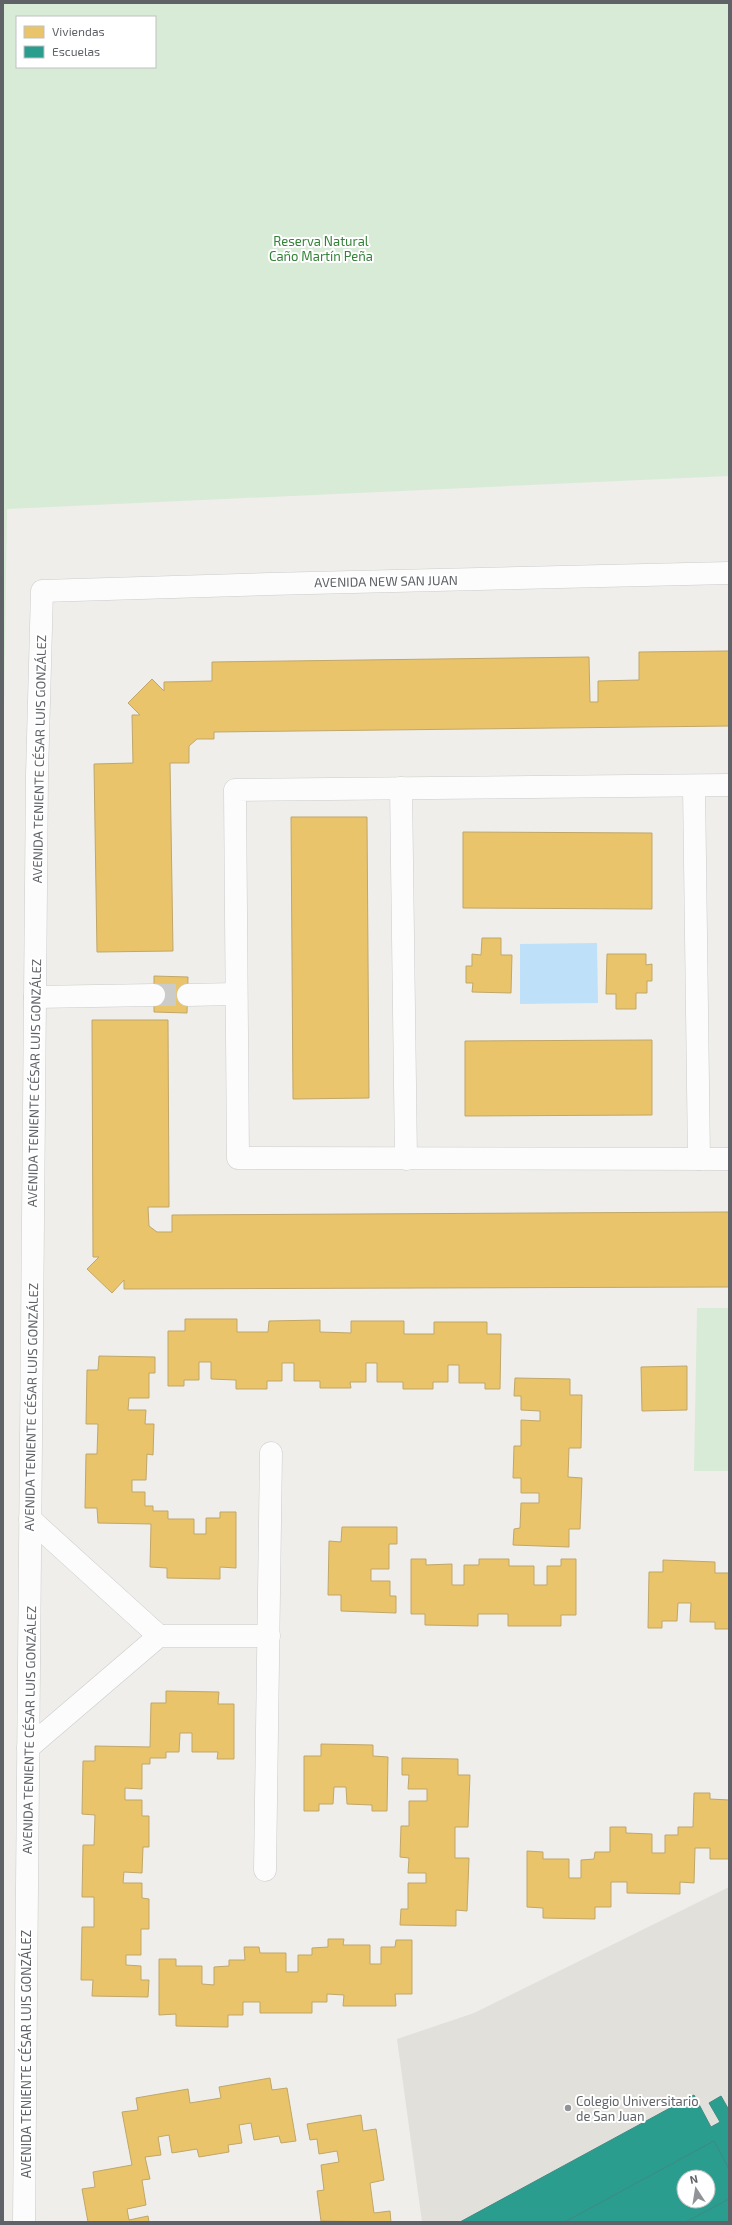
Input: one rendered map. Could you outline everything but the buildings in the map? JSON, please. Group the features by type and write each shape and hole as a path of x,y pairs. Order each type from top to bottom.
{"street":[{"name":"AVENIDA NEW SAN JUAN","path":"42,591 261,584 729,573"},
{"name":"AVENIDA TENIENTE CÉSAR LUIS GONZÁLEZ","path":"24,2222 37,775 42,591"},
{"path":"729,785 235,790 235,994 238,1158 729,1159"},
{"path":"694,786 699,1159"},
{"path":"401,788 406,1159"},
{"path":"188,995 235,994"},
{"path":"35,997 154,995"},
{"path":"265,1870 272,1453"},
{"path":"30,1519 159,1636"},
{"path":"28,1748 159,1636 269,1636"}],"shaded area":[{"name":"Colegio Universitario de San Juan","path":"729,1887 729,2222 422,2222 397,2039 474,2013"}],"green space":[{"name":"Reserva Natural Caño Martín Peña","path":"3,3 729,3 729,476 7,509 3,773"},
{"path":"697,1308 729,1308 729,1471 694,1471"}],"water":[{"path":"597,943 598,1003 520,1004 520,944"}],"tunnel":[{"path":"154,995 188,995"}],"place":[{"name":"Colegio Universitario de San Juan","path":"568,2108"}]}
